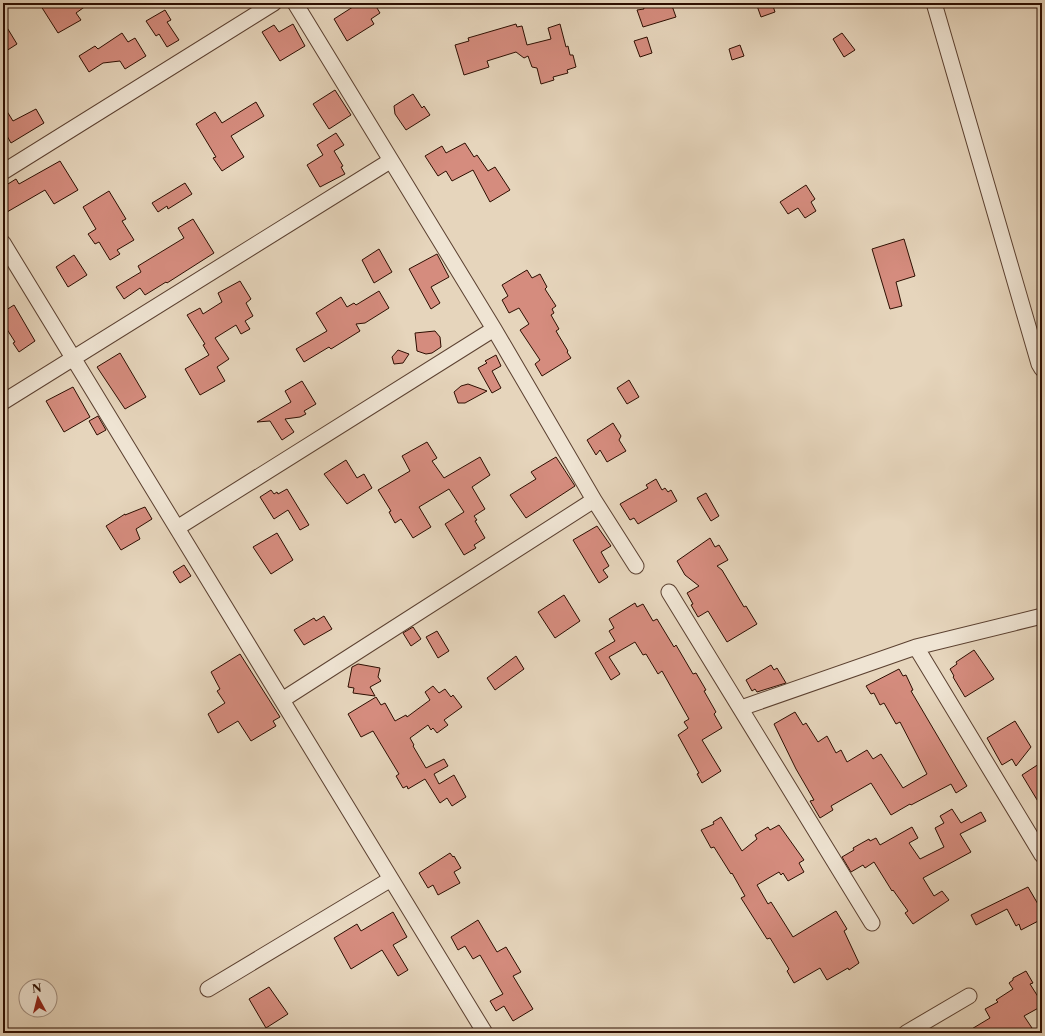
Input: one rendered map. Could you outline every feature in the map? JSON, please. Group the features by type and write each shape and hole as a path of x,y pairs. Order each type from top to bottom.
{"street":[{"path":"3,172 274,3"},
{"path":"295,3 390,161 494,329 594,500 636,566"},
{"path":"934,3 1041,366"},
{"path":"3,402 390,161"},
{"path":"3,243 485,1033"},
{"path":"177,528 494,329"},
{"path":"282,700 594,500"},
{"path":"669,592 872,923"},
{"path":"741,708 916,647 1042,616"},
{"path":"916,647 1042,855"},
{"path":"208,989 391,879"},
{"path":"906,1033 969,996"}],"building":[{"path":"39,3 90,3 76,13 81,20 58,33"},
{"path":"359,3 374,3 380,13 371,19 374,24 347,41 334,19"},
{"path":"642,3 671,3 676,17 643,27 637,10 644,9"},
{"path":"756,3 772,3 775,12 761,17"},
{"path":"165,10 171,20 167,22 179,40 167,47 159,34 156,36 146,21"},
{"path":"3,21 17,44 3,53"},
{"path":"293,24 305,46 280,61 262,32 274,25 279,32"},
{"path":"516,24 517,27 522,26 527,45 551,39 548,28 560,24 566,47 568,46 570,55 573,55 576,67 567,70 568,73 553,77 554,80 541,84 537,68 532,67 528,56 524,58 516,52 487,61 489,67 464,75 455,45 469,41 468,38"},
{"path":"122,33 128,42 135,38 146,56 125,69 120,61 103,63 89,72 79,56 95,46 98,49"},
{"path":"842,33 855,50 844,57 833,39"},
{"path":"647,37 652,53 640,57 634,41"},
{"path":"740,45 744,56 732,60 729,49"},
{"path":"335,90 351,115 329,129 313,104"},
{"path":"413,94 422,108 424,106 430,115 406,130 395,114 394,106"},
{"path":"256,102 264,116 231,136 244,157 222,171 213,158 216,157 196,124 215,112 222,123"},
{"path":"3,105 13,121 36,109 44,123 11,143 3,129"},
{"path":"336,133 344,145 334,151 343,166 341,167 345,174 320,187 307,165 323,155 317,145"},
{"path":"465,143 474,157 477,155 488,171 495,167 510,190 490,202 473,170 452,181 446,171 438,176 425,156 442,146 446,153"},
{"path":"60,161 78,190 54,204 45,190 7,212 3,212 3,187 16,179 19,184"},
{"path":"185,183 192,194 168,209 167,206 158,212 152,203"},
{"path":"806,185 815,199 811,202 816,211 805,218 798,208 788,214 780,202"},
{"path":"109,191 126,219 122,221 134,240 117,250 120,254 110,260 99,242 95,244 88,234 96,229 83,207"},
{"path":"193,219 214,253 145,295 140,288 124,299 116,287 141,272 138,266 184,238 178,228"},
{"path":"904,239 915,276 896,282 902,306 890,309 872,249"},
{"path":"379,249 392,272 374,283 362,260"},
{"path":"437,254 449,277 431,287 440,303 431,309 409,269"},
{"path":"74,255 87,275 68,287 56,267"},
{"path":"527,270 532,278 540,274 547,287 545,289 556,306 552,309 554,313 551,315 559,329 556,331 571,358 542,376 535,364 540,360 520,330 529,324 519,308 509,313 502,300 508,296 502,285"},
{"path":"240,281 251,299 246,303 253,316 245,321 250,329 241,334 236,325 215,338 229,359 217,367 225,381 200,395 185,369 209,355 203,345 205,344 187,315 200,308 203,314 222,302 218,293"},
{"path":"379,291 389,308 365,323 356,324 360,331 331,349 329,347 304,362 296,349 327,331 316,313 341,297 347,307 354,303 356,305"},
{"path":"14,305 35,341 19,352 13,343 15,342 3,323 3,312"},
{"path":"435,331 440,337 441,347 432,353 426,354 417,351 415,333"},
{"path":"398,350 409,354 403,363 394,364 392,357"},
{"path":"120,353 146,397 125,409 97,367"},
{"path":"496,355 501,366 492,371 501,388 492,393 478,368 487,363 485,361"},
{"path":"629,380 639,397 627,404 617,388"},
{"path":"302,381 316,404 304,411 306,414 300,417 285,419 294,432 282,440 270,421 257,422 291,402 285,391"},
{"path":"468,384 487,391 465,403 458,403 454,392 461,386"},
{"path":"73,387 90,417 64,432 46,401"},
{"path":"98,416 106,430 97,435 89,421"},
{"path":"613,423 621,436 619,440 626,451 607,462 600,450 596,455 587,440"},
{"path":"427,442 437,458 432,461 444,478 480,457 490,475 472,487 485,509 474,516 477,520 475,521 485,538 474,545 476,548 464,555 445,524 464,512 449,489 419,507 431,527 413,538 401,519 395,523 389,512 391,511 378,490 410,471 402,456"},
{"path":"556,457 575,486 526,518 510,495 536,479 531,472"},
{"path":"346,460 357,478 364,474 372,488 347,504 324,474"},
{"path":"656,479 662,490 665,488 668,492 671,490 677,501 638,524 634,518 630,520 620,504 648,488 646,485"},
{"path":"287,489 309,525 300,530 288,510 274,519 260,497 271,490 274,494 277,492 278,494"},
{"path":"706,493 719,516 711,521 697,498"},
{"path":"145,507 152,519 136,529 140,539 121,550 106,526 125,514"},
{"path":"597,526 611,546 601,552 609,566 603,570 608,577 599,583 573,540"},
{"path":"277,533 293,560 271,574 253,547"},
{"path":"710,538 715,547 719,545 728,560 717,566 722,570 744,607 746,606 757,624 727,642 708,611 698,617 691,605 693,604 687,593 699,586 685,575 677,561"},
{"path":"184,565 191,576 180,583 173,572"},
{"path":"564,595 580,621 555,638 538,612"},
{"path":"635,603 637,607 643,604 653,621 657,619 674,647 676,645 693,674 696,673 706,690 704,691 716,712 714,714 722,728 702,740 721,771 702,783 697,774 699,773 678,735 688,728 684,722 689,719 662,671 658,674 646,654 643,655 635,642 609,657 620,674 611,680 595,653 615,641 609,631 614,628 609,619"},
{"path":"324,616 332,629 304,645 294,630 314,618 316,621"},
{"path":"413,627 421,639 411,646 403,633"},
{"path":"437,631 449,651 438,658 426,637"},
{"path":"974,650 994,679 965,697 950,669 957,664 956,662"},
{"path":"240,654 280,717 273,721 276,726 251,741 238,721 218,733 208,714 225,703 217,691 220,689 211,672"},
{"path":"516,656 524,669 495,690 487,678"},
{"path":"358,664 380,668 378,677 381,681 370,687 375,696 353,693 354,688 348,687 352,667"},
{"path":"771,665 774,670 777,668 786,683 757,692 755,689 752,691 746,680"},
{"path":"899,669 903,676 906,675 913,690 911,691 967,786 956,793 951,784 891,815 871,783 831,806 833,810 820,818 810,801 814,800 796,769 774,724 795,712 803,725 806,723 818,742 827,736 836,753 841,750 847,762 867,750 873,759 881,754 903,788 927,774 900,722 896,724 884,703 880,705 874,693 871,694 866,686"},
{"path":"433,686 439,693 445,689 451,697 453,695 462,707 444,720 448,725 437,733 433,728 431,730 428,725 410,738 426,768 444,759 448,766 434,774 439,784 454,775 466,797 452,806 447,798 440,803 425,779 408,789 407,786 403,788 396,776 399,774 373,731 361,737 348,714 376,697 381,705 385,703 395,721 406,715 407,717 430,700 425,692"},
{"path":"1015,721 1031,747 1016,766 1012,759 1002,765 987,738"},
{"path":"1042,762 1042,808 1022,775"},
{"path":"952,809 961,823 981,812 986,821 960,834 971,852 923,878 934,896 942,891 949,900 913,924 905,913 908,911 893,890 892,891 874,862 865,868 863,865 851,872 842,857 854,850 853,848 869,839 870,841 876,838 880,845 912,827 918,838 909,843 920,859 944,847 935,828 944,823 940,816"},
{"path":"721,817 742,851 757,839 755,835 768,827 770,830 779,825 804,860 799,863 804,872 788,881 783,873 781,875 779,872 757,885 768,904 771,902 793,937 836,911 847,929 844,931 859,963 849,970 848,968 827,980 820,968 794,983 787,971 789,969 770,938 767,939 741,898 745,896 732,873 731,874 714,847 711,848 701,830 714,824 713,822"},
{"path":"450,853 453,857 454,856 461,868 454,872 460,883 438,895 433,885 428,888 419,873"},
{"path":"1028,887 1042,911 1042,919 1021,930 1019,924 1016,926 1007,909 976,925 971,915"},
{"path":"393,912 407,937 393,945 408,970 398,976 382,950 351,969 334,938 357,924 361,931"},
{"path":"478,920 497,952 506,947 521,972 513,976 533,1009 513,1021 504,1006 496,1011 490,1001 503,994 480,955 473,959 465,946 458,950 451,937"},
{"path":"1026,971 1033,983 1030,984 1042,1003 1042,1006 1024,1016 1032,1028 1024,1033 965,1033 990,1018 985,1009 998,1002 996,1000 1013,989 1009,983 1013,980 1013,978"},
{"path":"269,987 288,1014 266,1028 249,999"}]}
